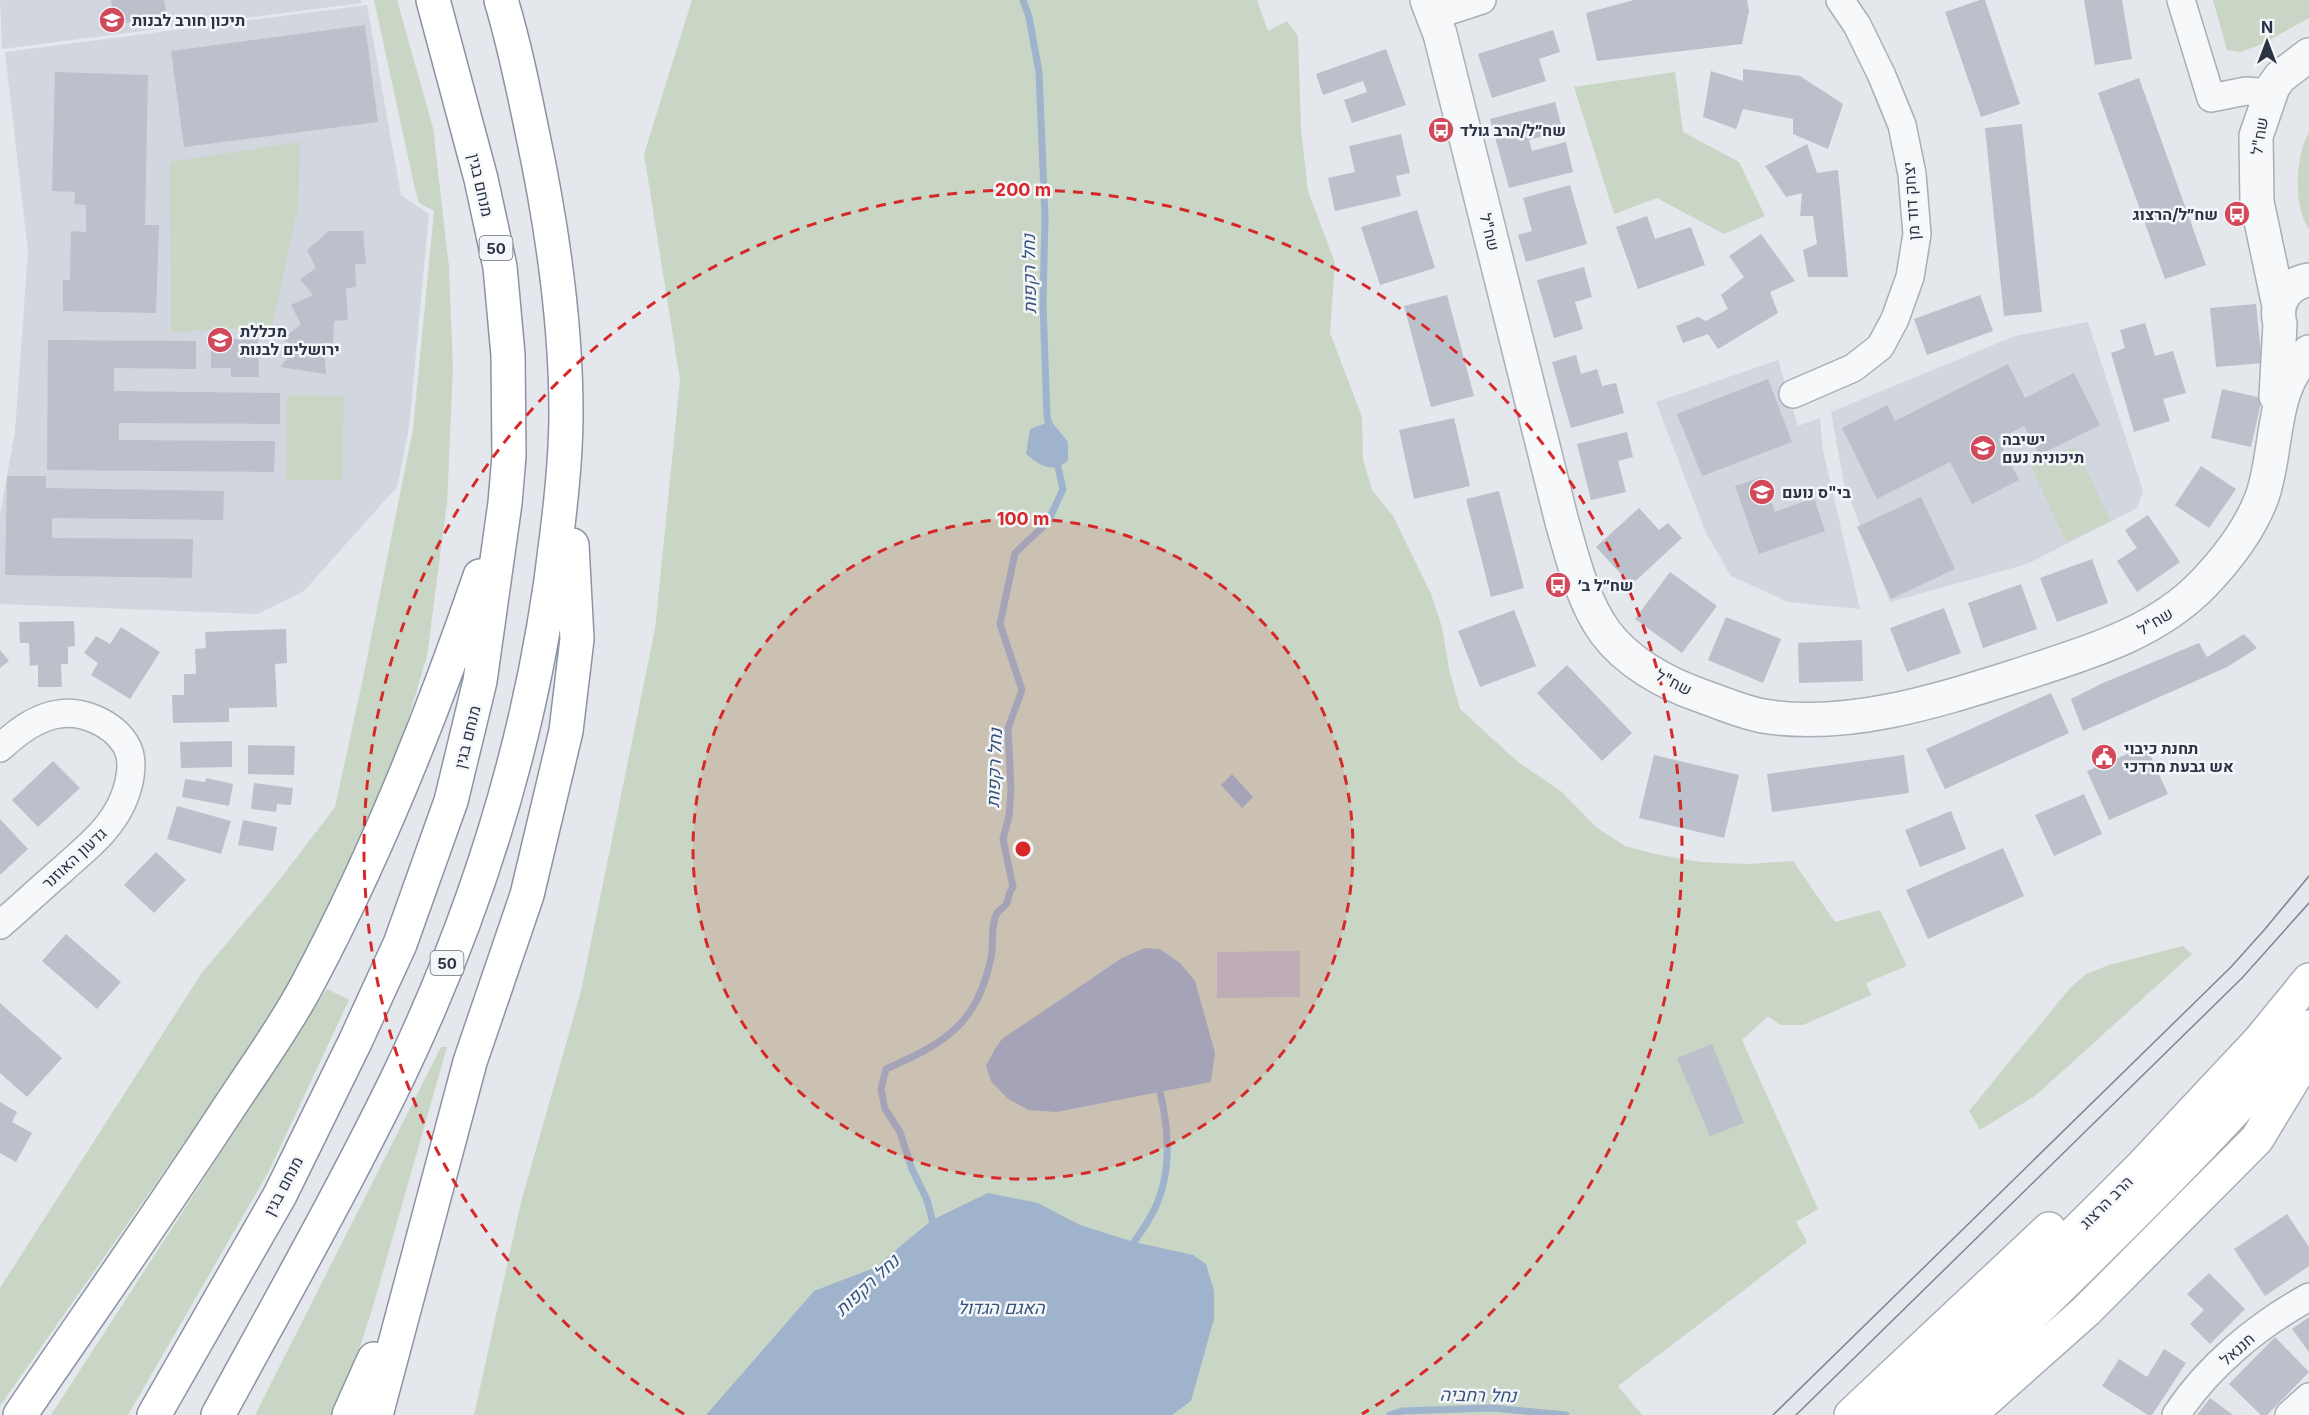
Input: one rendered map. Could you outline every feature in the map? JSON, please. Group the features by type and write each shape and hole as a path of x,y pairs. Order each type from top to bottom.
{"main road":[{"name":"מנחם בגין","path":"154,1415 280,1195 400,944 451,801 480,681 505,503 509,456 508,355 500,267 481,179 434,0"},
{"name":"50","path":"218,1415 325,1220 399,1075 448,961 484,864 521,744 550,602 564,471 566,413 560,284 544,189 514,45 501,0"},
{"path":"375,1415 470,1062 527,895 566,731 577,639 564,471"},
{"path":"20,1415 200,1153 306,987 349,904 431,713 505,503"},
{"name":"הרב הרצוג","path":"1892,1415 2141,1167 2260,1040 2309,980"},
{"name":"הרב הרצוג","path":"1930,1415 2168,1179 2249,1095 2309,1027"},
{"path":"1851,1415 2184,1101 2260,1040"},
{"path":"1969,1415 2086,1311 2257,1139 2309,1053"},
{"path":"349,1415 414,1271"}],"street":[{"path":"1430,8 1482,0"},
{"name":"יצחק דוד מן","path":"1793,394 1853,368 1880,346 1895,319 1910,278 1917,234 1912,174 1902,125 1882,76 1857,25 1840,0"},
{"path":"2181,0 2211,98 2246,91 2270,93"},
{"name":"שח\"ל","path":"1430,8 1476,175 1562,522 1579,578 1606,632 1629,657 1676,687 1761,716 1802,720 1838,720 1887,712 1998,682 2079,656 2131,635 2175,610 2223,562 2246,529 2261,498 2271,464 2276,425 2286,384 2295,367 2309,352"},
{"name":"שח\"ל","path":"2276,425 2279,315 2260,221 2255,178 2256,136 2270,93 2280,77 2305,60"},
{"name":"שח\"ל","path":"2260,221 2284,257 2309,279"},
{"path":"2309,279 2287,290 2279,315 2290,339 2298,344 2309,346"},
{"name":"גדעון האוזנר","path":"0,748 33,723 57,714 75,713 95,719 113,731 126,746 130,761 130,779 124,799 112,822 95,841 0,925"},
{"name":"חננאל","path":"2176,1415 2219,1364 2257,1331 2309,1297"},
{"path":"2289,1415 2309,1397"}],"shaded area":[{"name":"תיכון חורב לבנות","path":"0,0 361,0 362,3 2,49"},
{"name":"מכללת ירושלים לבנות","path":"367,5 401,195 429,214 409,428 397,487 303,592 257,614 0,604 0,515 15,431 28,251 5,52"},
{"name":"ישיבה תיכונית נעם","path":"2088,322 2143,491 2137,508 2027,564 1890,602 1844,484 1831,412 2015,336"},
{"name":"בי\"ס נועם","path":"1778,360 1798,426 1820,418 1823,451 1860,609 1788,602 1731,576 1706,533 1656,402"}],"green space":[{"path":"374,0 397,0 433,128 449,267 453,369 447,503 427,656 386,794 320,933 242,1060 0,1406 0,1288 201,974 274,887 335,807 413,429 434,211 419,203 415,189"},
{"path":"692,0 1257,0 1268,31 1287,21 1298,36 1301,129 1308,191 1335,263 1330,333 1362,417 1363,459 1372,490 1393,516 1431,594 1442,627 1449,669 1460,709 1518,762 1562,792 1596,827 1625,846 1701,862 1748,864 1793,861 1835,922 1880,910 1907,966 1866,983 1871,995 1803,1025 1780,1025 1768,1016 1742,1040 1818,1209 1796,1222 1807,1242 1618,1386 1642,1415 474,1415 521,1202 581,991 655,629 680,380 644,154"},
{"path":"2213,0 2309,0 2309,18 2264,43 2241,52 2227,50"},
{"path":"1675,72 1683,132 1739,162 1765,216 1724,234 1657,198 1614,214 1574,87"},
{"path":"2309,133 2309,229 2300,208 2298,181 2301,154"},
{"path":"300,142 298,207 272,327 171,332 170,162"},
{"path":"287,395 344,396 342,480 286,480"},
{"path":"2075,446 2111,521 2066,542 2031,466"},
{"path":"2183,946 2192,954 2035,1096 1980,1130 1969,1111 2070,988 2086,974 2109,965"},
{"path":"327,989 349,1000 269,1171 128,1415 51,1415"},
{"path":"441,1047 447,1047 372,1310 337,1415 255,1415"}],"water":[{"path":"1051,421 1068,442 1068,460 1052,468 1041,465 1026,454 1030,429"},
{"path":"1232,774 1253,797 1242,808 1221,785"},
{"path":"1145,948 1160,949 1180,963 1195,981 1215,1053 1211,1082 1056,1112 1029,1110 1008,1099 991,1081 986,1066 1002,1039 1122,958"},
{"name":"האגם הגדול","path":"988,1193 1038,1203 1080,1225 1134,1242 1193,1255 1206,1264 1214,1291 1214,1319 1191,1401 1172,1415 706,1415 814,1291 874,1268 932,1220"}],"building":[{"path":"111,0 164,0 167,18 114,24"},
{"path":"1634,0 1747,0 1749,11 1742,44 1597,61 1586,13"},
{"path":"1985,0 2020,104 1981,117 1945,12"},
{"path":"2084,0 2122,0 2132,59 2095,65"},
{"path":"365,25 378,122 184,147 171,51"},
{"path":"1553,30 1560,52 1539,59 1546,81 1492,98 1478,54"},
{"path":"1386,49 1406,105 1352,123 1344,100 1367,92 1363,81 1323,95 1316,74"},
{"path":"1743,69 1800,76 1843,104 1828,149 1793,134 1793,119 1743,109 1736,129 1703,117 1711,71 1743,81"},
{"path":"55,72 148,75 145,225 159,225 156,313 63,311 63,280 70,280 71,231 86,232 86,205 74,204 75,192 52,191"},
{"path":"2139,78 2206,265 2165,279 2098,93"},
{"path":"1555,102 1563,131 1529,140 1532,151 1566,142 1573,172 1509,188 1490,119"},
{"path":"2022,124 2042,312 2004,316 1985,128"},
{"path":"1401,134 1410,173 1396,176 1401,196 1335,211 1328,178 1355,172 1349,146"},
{"path":"1807,144 1817,173 1838,170 1848,277 1808,277 1803,250 1817,244 1813,216 1800,216 1802,193 1786,197 1765,166"},
{"path":"1570,185 1587,244 1526,262 1518,235 1532,231 1523,198"},
{"path":"1417,210 1435,268 1380,285 1361,227"},
{"path":"1647,216 1655,239 1691,227 1705,265 1638,289 1616,227"},
{"path":"329,231 363,231 366,264 355,264 356,287 346,288 348,320 334,321 333,343 324,343 326,374 280,367 296,348 283,339 301,324 291,305 313,295 300,279 316,268 307,250"},
{"path":"1761,234 1795,281 1770,292 1778,313 1718,349 1708,334 1683,343 1676,326 1698,317 1706,321 1728,309 1721,295 1744,277 1729,256"},
{"path":"1584,267 1592,297 1575,302 1583,329 1554,338 1537,280"},
{"path":"1447,295 1474,396 1431,407 1404,306"},
{"path":"1980,295 1993,331 1927,355 1914,319"},
{"path":"2256,304 2262,363 2216,367 2210,308"},
{"path":"2145,323 2155,356 2173,351 2186,393 2163,399 2170,421 2134,432 2111,353 2125,348 2120,330"},
{"path":"258,339 259,377 231,377 231,368 211,368 211,340"},
{"path":"48,340 196,341 196,369 114,368 114,391 280,393 280,424 119,423 119,440 275,441 274,472 47,470"},
{"path":"1576,355 1581,374 1597,369 1602,386 1616,383 1624,413 1571,428 1552,362"},
{"path":"2008,364 2025,398 2074,373 2100,425 2039,455 2024,426 1998,439 2019,480 1972,504 1950,462 1877,499 1842,428 1887,405 1895,421"},
{"path":"1768,379 1792,442 1702,476 1677,414"},
{"path":"2222,389 2262,398 2251,447 2211,438"},
{"path":"1454,418 1470,486 1414,499 1399,430"},
{"path":"1627,432 1633,457 1618,461 1626,492 1591,500 1577,444"},
{"path":"2201,466 2236,489 2209,528 2175,505"},
{"path":"7,476 46,476 46,488 224,491 223,520 52,518 52,538 193,539 192,578 5,575"},
{"path":"1762,477 1775,512 1814,498 1825,531 1759,554 1735,486"},
{"path":"1499,491 1524,588 1491,597 1466,499"},
{"path":"1921,497 1955,569 1891,599 1857,527"},
{"path":"1639,508 1659,530 1668,523 1682,538 1631,585 1596,547"},
{"path":"2148,515 2180,562 2137,592 2117,561 2137,548 2125,530"},
{"path":"2092,559 2108,603 2057,622 2040,578"},
{"path":"1670,572 1717,606 1682,653 1635,619"},
{"path":"2021,584 2037,629 1983,648 1968,603"},
{"path":"1944,608 1961,653 1907,672 1890,628"},
{"path":"1514,610 1536,666 1480,687 1458,631"},
{"path":"1726,617 1781,639 1763,683 1708,660"},
{"path":"74,621 75,646 68,647 68,664 61,664 62,687 38,687 38,665 30,666 29,643 20,643 19,622"},
{"path":"121,627 160,652 130,699 91,675 98,663 84,653 96,636 110,644"},
{"path":"286,629 287,663 275,664 277,707 229,708 229,722 173,723 172,695 184,695 184,674 196,674 195,649 206,648 205,632"},
{"path":"2244,634 2257,648 2227,667 2083,731 2071,699 2103,683 2199,643 2207,657"},
{"path":"1862,640 1863,681 1799,683 1798,643"},
{"path":"0,650 9,661 0,668"},
{"path":"1567,665 1632,733 1602,761 1537,693"},
{"path":"2051,693 2069,733 1945,789 1926,749"},
{"path":"232,741 232,767 181,768 180,742"},
{"path":"248,745 295,746 294,775 248,774"},
{"path":"2146,746 2168,794 2109,820 2087,771"},
{"path":"1654,755 1739,775 1724,838 1639,818"},
{"path":"1904,755 1909,793 1772,812 1767,774"},
{"path":"53,761 80,788 38,827 12,800"},
{"path":"206,778 233,784 229,806 182,797 185,779 205,782"},
{"path":"254,783 293,788 291,805 277,804 276,812 251,809"},
{"path":"2084,794 2102,834 2054,856 2035,815"},
{"path":"177,806 231,821 221,854 167,839"},
{"path":"1951,811 1966,849 1920,867 1905,830"},
{"path":"0,819 28,849 0,875"},
{"path":"243,820 277,827 273,851 238,845"},
{"path":"2003,848 2024,896 1928,939 1906,890"},
{"path":"156,852 186,880 154,913 124,885"},
{"path":"66,934 121,982 97,1009 42,961"},
{"path":"1300,951 1300,997 1217,998 1217,952"},
{"path":"0,1003 62,1058 27,1097 0,1073"},
{"path":"1712,1044 1744,1123 1710,1136 1677,1058"},
{"path":"0,1102 17,1112 12,1122 32,1133 16,1162 0,1153"},
{"path":"2287,1214 2309,1247 2309,1266 2265,1296 2234,1249"},
{"path":"2209,1273 2245,1309 2210,1344 2190,1324 2204,1310 2187,1294"},
{"path":"2309,1317 2309,1352 2292,1329"},
{"path":"2275,1337 2309,1372 2267,1415 2261,1415 2229,1384"},
{"path":"2164,1349 2186,1363 2152,1415 2148,1415 2102,1386 2119,1359 2147,1377"},
{"path":"2210,1398 2233,1415 2197,1415"}],"waterway":[{"name":"נחל רקפות","path":"1023,0 1029,17 1039,72 1045,217 1043,303 1047,416 1050,430"},
{"name":"נחל רקפות","path":"934,1227 927,1200 912,1169 900,1132 885,1109 881,1089 886,1069 942,1040 967,1016 985,981 991,958 995,918 1007,903 1013,887 1003,839 1009,816 1011,790 1008,728 1022,690 1000,624 1015,553 1048,522 1063,489 1056,458"},
{"path":"1134,1242 1152,1214 1164,1182 1167,1137 1160,1092"},
{"name":"נחל רחביה","path":"1390,1415 1402,1411 1492,1408 1566,1415"}],"tram line":[{"path":"1773,1415 2231,967 2309,876"},
{"path":"1796,1415 2242,978 2309,903"}],"place":[{"name":"תיכון חורב לבנות","path":"112,20"},
{"name":"שח״ל/הרב גולד","path":"1441,130"},
{"name":"שח״ל/הרצוג","path":"2237,214"},
{"name":"מכללת ירושלים לבנות","path":"220,340"},
{"name":"ישיבה תיכונית נעם","path":"1983,448"},
{"name":"בי\"ס נועם","path":"1762,492"},
{"name":"שח״ל ב׳","path":"1558,585"},
{"name":"תחנת כיבוי אש גבעת מרדכי","path":"2104,757"}]}
